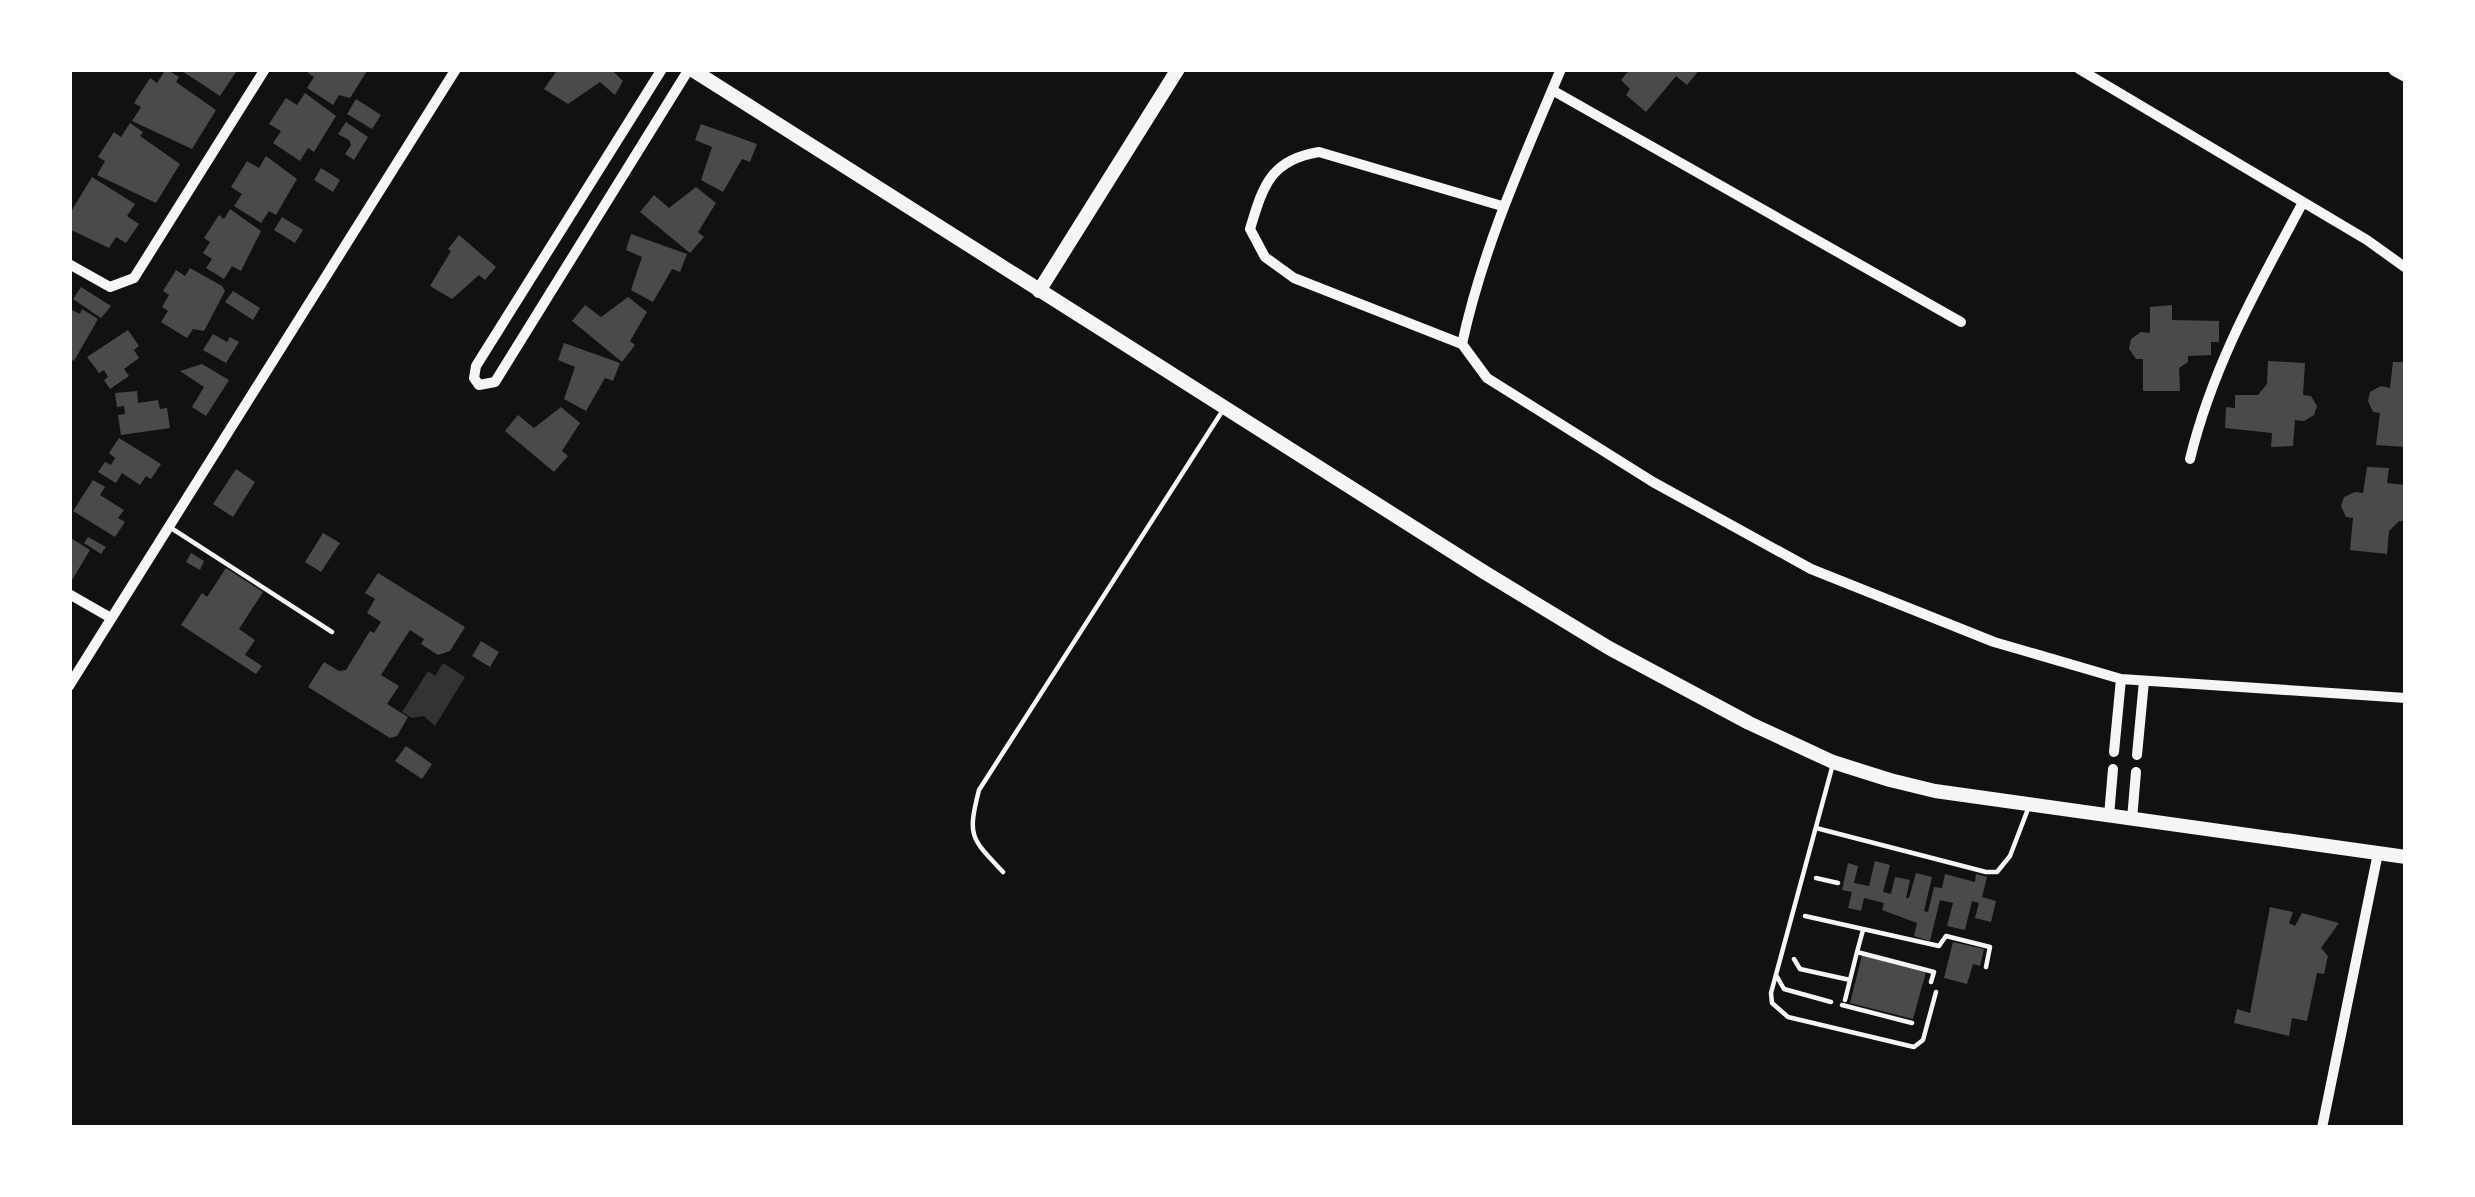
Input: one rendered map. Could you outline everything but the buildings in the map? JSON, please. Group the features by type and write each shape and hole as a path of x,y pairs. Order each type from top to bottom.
{"street":[{"path":"69,264 110,287 134,278 265,69"},
{"path":"69,686 456,69"},
{"path":"662,69 476,366 474,378 479,385 495,382 690,69 1223,410 1609,648 1796,747 1935,791 2406,857"},
{"path":"1039,291 1178,69"},
{"path":"1462,344 1502,206 1561,69"},
{"path":"2079,69 2406,268"},
{"path":"2395,69 2406,75"},
{"path":"1552,90 1961,322"},
{"path":"1502,206 1319,152 1296,155 1274,170 1250,230 1265,257 1294,278 1462,344 1487,378 1653,482 1811,568 1994,642 2121,680 2406,698"},
{"path":"2190,459 2204,400 2231,338 2302,204"},
{"path":"69,593 110,618"},
{"path":"2114,752 2121,680"},
{"path":"2138,755 2144,681"},
{"path":"2109,816 2113,769"},
{"path":"2132,819 2136,772"},
{"path":"2321,1128 2378,853"}],"lane":[{"path":"1003,872 974,841 979,790 1223,410"},
{"path":"168,526 332,632"},
{"path":"1772,1003 1776,970 1834,762"},
{"path":"1816,828 1997,872 2010,856 2030,805"},
{"path":"1776,970 1780,986 1832,1002"},
{"path":"1772,1003 1777,993 1789,991"},
{"path":"1772,1003 1789,1017 1915,1047 1923,1040 1932,991"}],"path":[{"path":"1821,861 1816,878 1838,884"},
{"path":"1805,916 1939,946 1946,936 1990,947 1986,967"},
{"path":"1844,1006 1863,930"},
{"path":"1857,952 1934,972 1932,991"},
{"path":"1795,954 1800,970 1850,980"},
{"path":"1832,1002 1920,1025"}],"shaded area":[{"path":"443,663 465,677 435,726 424,716 412,718 402,712 428,671 435,676"}]}
